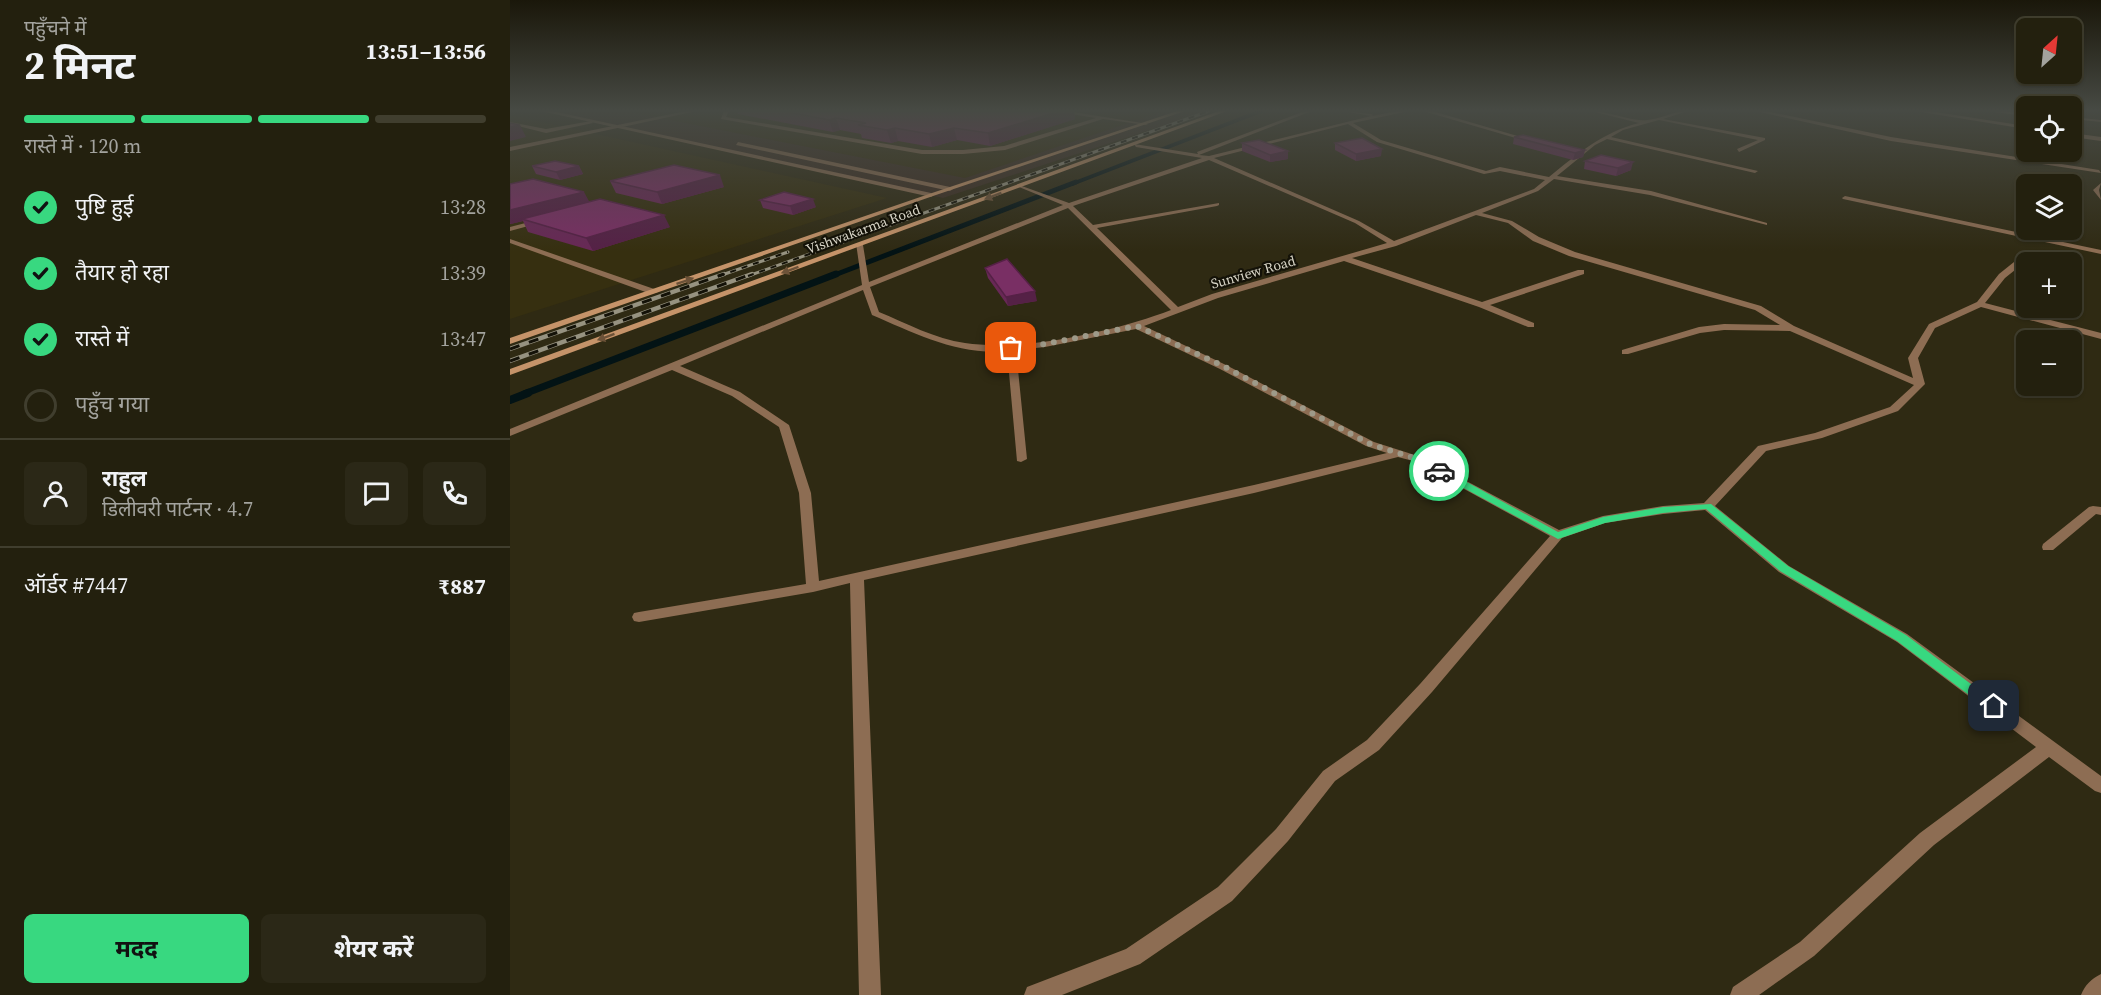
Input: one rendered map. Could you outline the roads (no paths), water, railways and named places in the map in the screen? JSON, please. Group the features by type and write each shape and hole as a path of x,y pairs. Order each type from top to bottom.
{"main road":[{"name":"Vishwakarma Road","path":"510,341 1044,157"},
{"name":"Vishwakarma Road","path":"510,372 1101,157"}],"street":[{"path":"755,157 931,195"},
{"path":"801,157 950,189"},
{"path":"1434,157 1486,173 1500,169 1651,193 1765,224"},
{"name":"Sunview Road","path":"859,245 866,286 875,313 931,338 963,346 1011,348 1045,344 1137,326 1215,296 1393,244 1536,190 1577,157"},
{"path":"1696,157 1755,171"},
{"path":"510,433 1069,205 1209,158 1357,222 1393,244"},
{"path":"2029,172 2033,162"},
{"path":"2039,162 2099,172"},
{"path":"884,185 903,178"},
{"path":"2101,185 2096,190 2101,198"},
{"path":"1021,186 1069,205 1177,310"},
{"path":"1845,198 2101,252"},
{"path":"1093,227 1217,204"},
{"path":"1475,213 1510,222 1536,239 1572,254 1758,308 1791,328 1920,384"},
{"path":"510,229 554,218"},
{"path":"510,241 654,292"},
{"path":"1347,259 1482,305 1531,325"},
{"path":"1920,384 1912,358 1932,326 1980,304 2002,276 2016,265"},
{"path":"1482,305 1581,272"},
{"path":"1980,304 2101,336"},
{"path":"1137,326 1223,366 1370,444 1417,459 1558,536"},
{"path":"1625,351 1699,330 1724,327 1791,328"},
{"path":"1011,348 1021,459"},
{"path":"672,366 736,394 784,425 805,493 813,587"},
{"path":"1035,995 1133,957 1225,894 1282,835 1329,776 1373,745 1426,688 1558,536 1603,520 1663,510 1708,506 1762,448 1818,436 1894,409 1920,384"},
{"path":"639,617 813,587 1254,489 1400,453"},
{"path":"1708,506 1784,569 1902,638 2101,786"},
{"path":"2048,547 2093,510 2101,511"},
{"path":"857,577 870,995"},
{"path":"1741,995 1807,949 1927,839 2049,747"},
{"path":"2092,995 2101,985"}],"waterway":[{"path":"1072,184 1141,157"},
{"path":"832,276 1076,182"},
{"path":"524,394 836,274"},
{"path":"510,400 528,393"}],"railway":[{"path":"748,276 1079,157"},
{"path":"719,276 788,252"},
{"path":"510,349 724,274"},
{"path":"510,361 752,274"}]}
